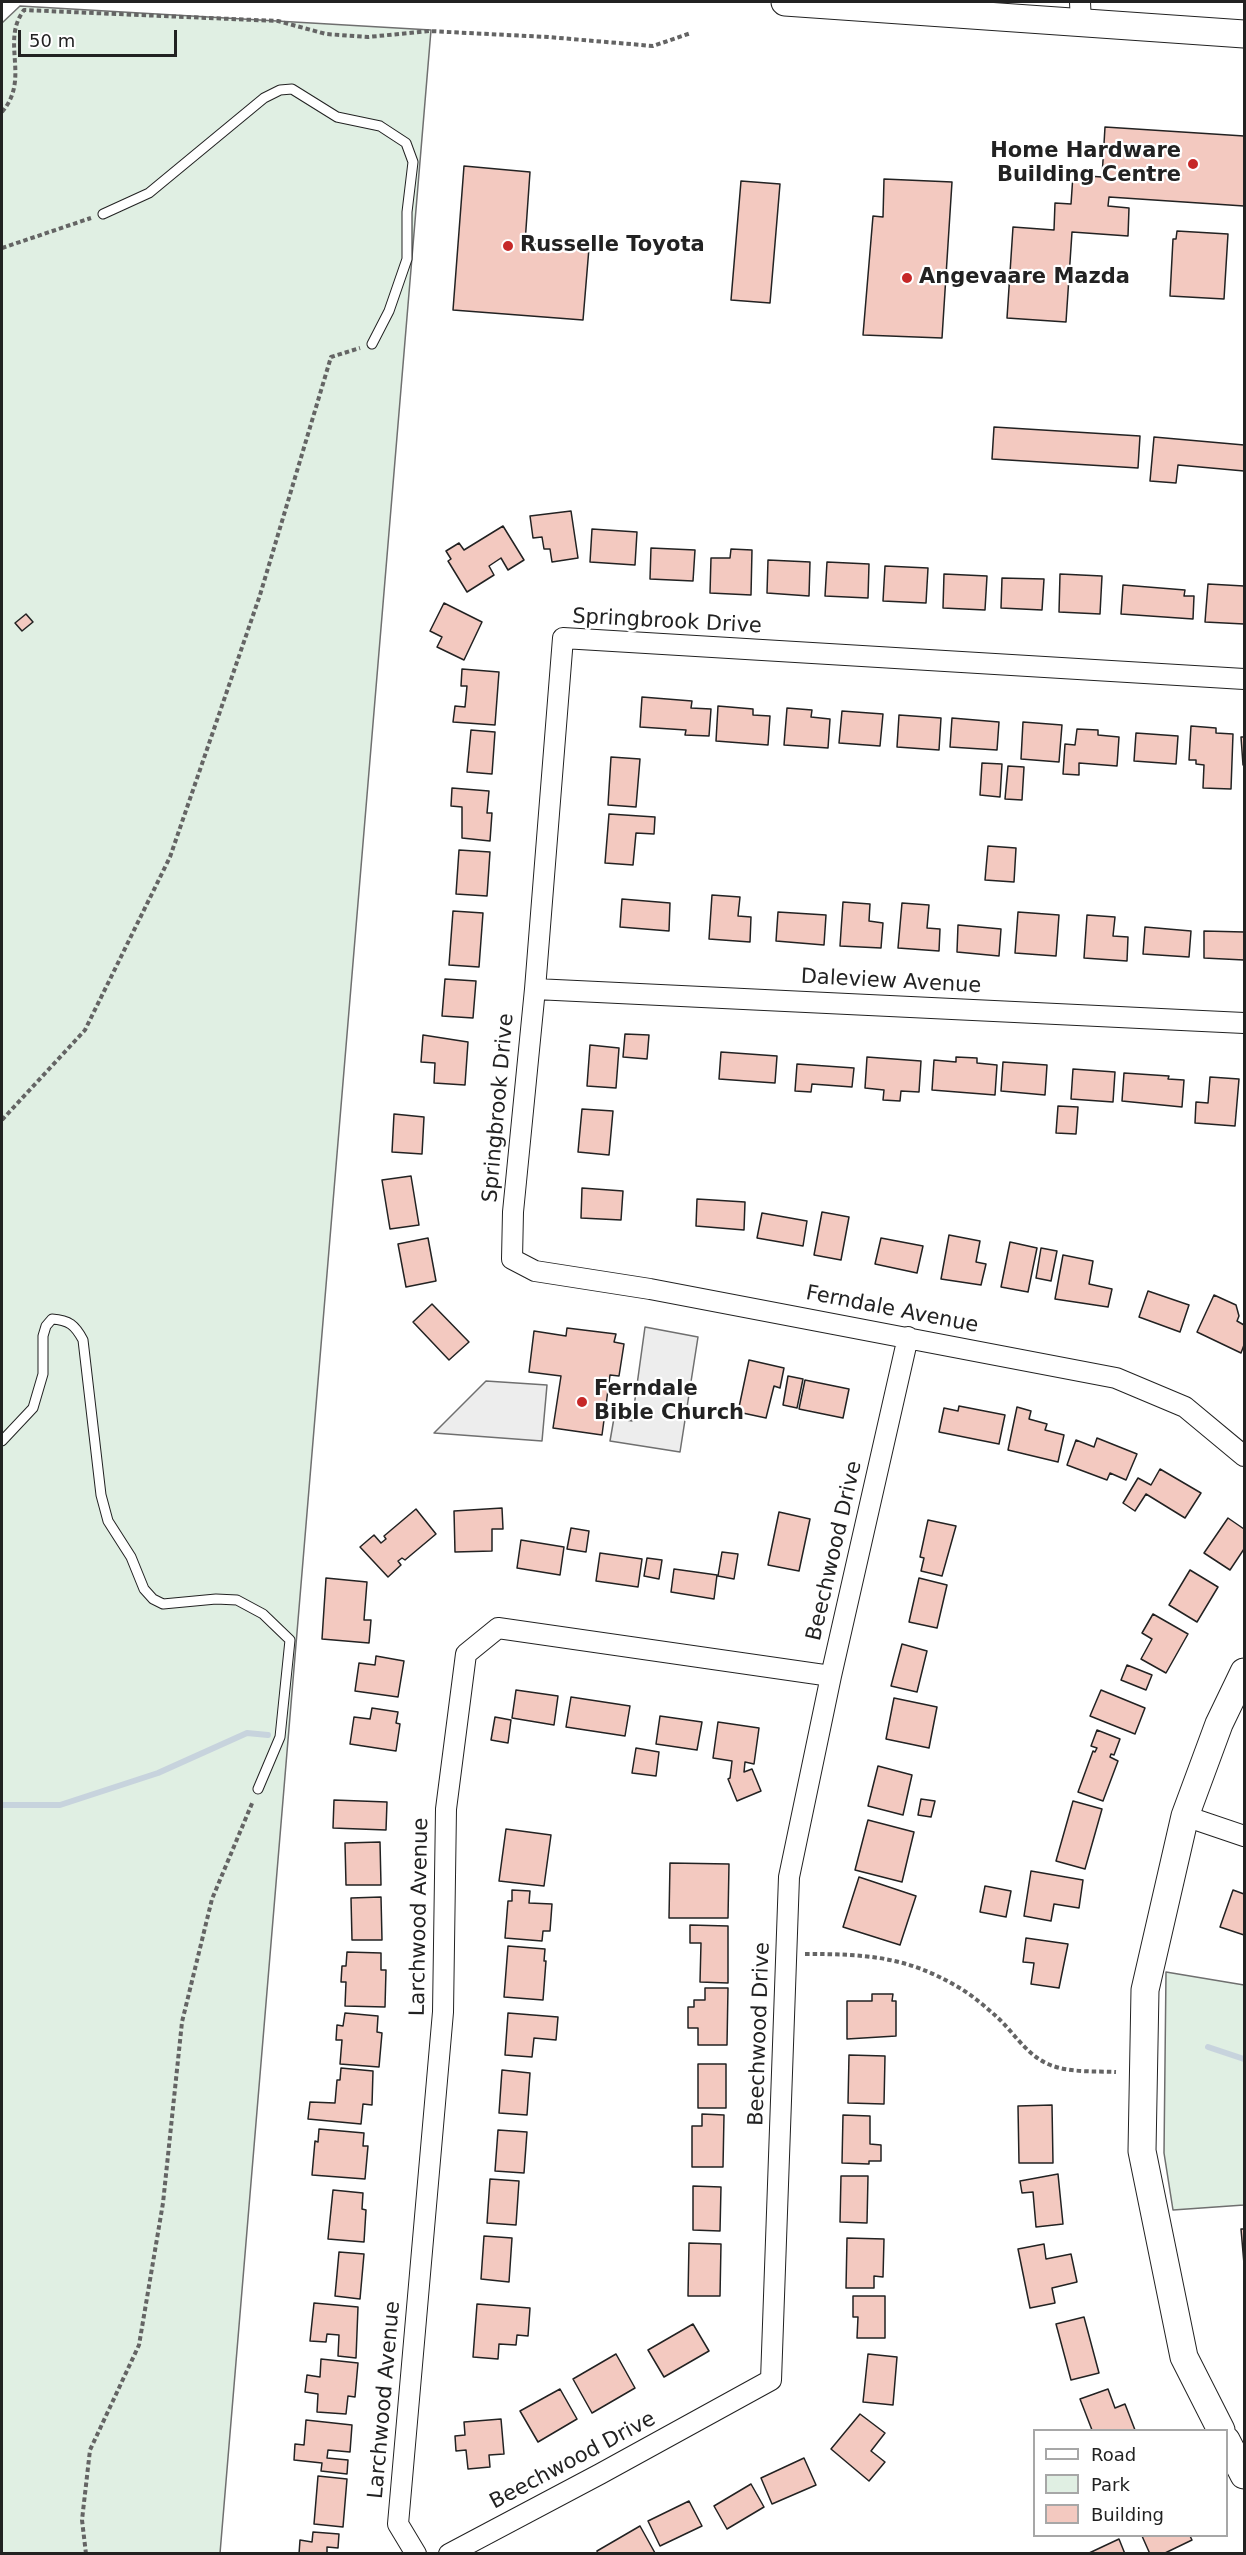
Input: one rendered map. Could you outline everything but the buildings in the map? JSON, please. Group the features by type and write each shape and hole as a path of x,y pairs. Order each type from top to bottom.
{"street":[{"path":"785,2 1081,12 1245,34"},
{"name":"Springbrook Drive","path":"512,1259 513,1212 535,989 563,638 1245,679"},
{"name":"Daleview Avenue","path":"535,989 1245,1023"},
{"name":"Ferndale Avenue","path":"512,1259 535,1271 650,1289 1116,1378 1185,1407 1245,1456"},
{"name":"Beechwood Drive","path":"449,2553 600,2474 771,2380 789,1877 831,1676 908,1337"},
{"name":"Larchwood Avenue","path":"416,2553 398,2524 443,2012 446,1809 466,1654 498,1628 831,1676"},
{"path":"1220,2429 1184,2357 1142,2151 1145,1990 1185,1816 1219,1724 1245,1672"},
{"path":"1185,1816 1245,1836"},
{"path":"1228,2442 1245,2475"}],"lane":[{"path":"103,214 149,193 264,98 280,90 292,89 338,117 380,126 406,143 413,162 407,213 407,259 389,311 372,344"},
{"path":"2,1441 33,1408 43,1374 43,1336 46,1326 52,1319 63,1319 75,1326 83,1340 101,1495 108,1521 131,1557 144,1589 153,1599 163,1604 216,1599 237,1600 263,1614 290,1640 280,1737 258,1789"}],"path":[{"path":"8,27 14,17 24,10 278,21 326,34 368,37 429,31 653,45 692,33"},
{"path":"2,111 11,94 12,76 8,60"},
{"path":"2,248 103,214"},
{"path":"2,1119 85,1030 170,857 260,595 331,357 372,344"},
{"path":"86,2553 82,2520 90,2450 139,2345 163,2203 182,2022 212,1899 258,1789"},
{"path":"787,1954 859,1954 907,1963 959,1987 998,2018 1023,2045 1048,2064 1082,2071 1116,2072"}],"green space":[{"path":"20,6 431,30 220,2553 2,2553 2,23"},
{"path":"1166,1972 1244,1985 1244,2205 1173,2210 1164,2153"}],"shaded area":[{"path":"645,1327 698,1337 680,1452 610,1441 614,1418 632,1421"},
{"path":"486,1381 547,1385 542,1441 434,1433"}],"waterway":[{"path":"2,1805 60,1805 158,1773 247,1733 268,1735"},
{"path":"1208,2047 1244,2059"}],"place":[{"name":"Home Hardware Building Centre","path":"1193,164"},
{"name":"Russelle Toyota","path":"508,246"},
{"name":"Angevaare Mazda","path":"907,278"},
{"name":"Ferndale Bible Church","path":"582,1402"}]}
